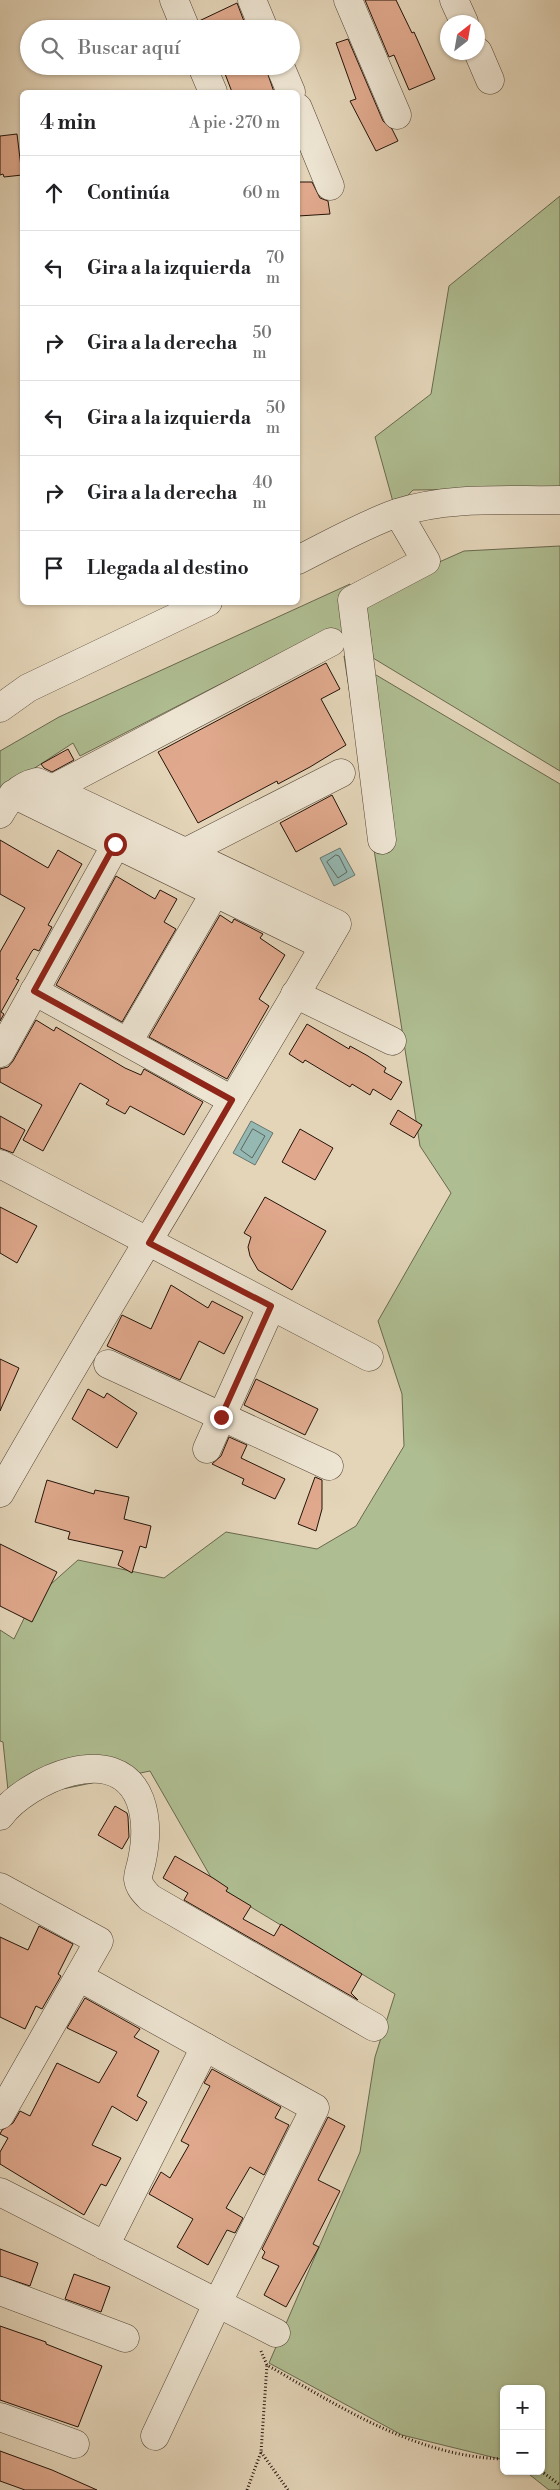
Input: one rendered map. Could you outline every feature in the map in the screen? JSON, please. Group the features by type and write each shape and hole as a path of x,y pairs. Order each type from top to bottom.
{"street":[{"path":"174,0 182,20"},
{"path":"252,0 260,20"},
{"path":"348,0 397,114"},
{"path":"454,0 461,15"},
{"path":"481,60 490,80"},
{"path":"206,75 213,90"},
{"path":"284,75 290,90"},
{"path":"300,113 330,186"},
{"path":"300,559 405,526 434,505 560,500"},
{"path":"382,840 352,600 426,561 405,526"},
{"path":"0,708 28,688 202,605"},
{"path":"52,789 331,642"},
{"path":"186,852 341,773"},
{"path":"0,1493 58,1390 149,1243 324,946 221,882 121,834 52,789 37,782 25,784 6,804 121,834 186,852 221,882"},
{"path":"0,1053 121,834"},
{"path":"128,1042 221,882"},
{"path":"34,991 232,1100"},
{"path":"295,994 392,1041"},
{"path":"0,1164 368,1358"},
{"path":"207,1449 271,1306"},
{"path":"108,1364 328,1466"},
{"path":"0,1816 33,1788 51,1778 69,1772 93,1768 111,1772 128,1782 140,1799 146,1833 138,1878 141,1889 150,1898 374,2027"},
{"path":"0,1887 97,1938 98,1944 0,2115"},
{"path":"79,1977 315,2108 216,2304 154,2436"},
{"path":"104,2246 205,2047"},
{"path":"0,2192 216,2304 267,2338"},
{"path":"0,2291 125,2338"},
{"path":"0,2417 75,2444"}],"path":[{"path":"247,2490 261,2452 267,2338"},
{"path":"267,2365 401,2438 481,2458 500,2459"},
{"path":"261,2452 288,2490"},
{"path":"545,2474 560,2485"}],"green space":[{"path":"560,196 560,488 413,490 395,509 375,437 431,394 449,286"},
{"path":"560,546 560,771 373,658 365,595 464,551"},
{"path":"350,584 348,633 318,634 80,756 73,743 27,773 0,803 0,751 59,717"},
{"path":"344,656 560,784 560,2490 549,2490 530,2475 545,2475 545,2385 500,2385 500,2459 402,2435 269,2363 360,2152 375,2057 395,1994 216,1886 150,1771 9,1800 3,1742 0,1741 0,1630 14,1639 33,1600 78,1560 164,1578 226,1532 317,1549 356,1526 404,1446 402,1394 378,1321 451,1193 420,1146"}],"water":[{"path":"340,848 355,875 334,886 320,858"},
{"path":"251,1121 273,1133 255,1165 233,1153"}],"building":[{"path":"365,0 396,0 412,33 414,32 435,79 409,90 394,55 389,57"},
{"path":"237,3 244,20 201,20"},
{"path":"348,39 383,121 392,129 398,141 376,151 350,101 356,99 336,43"},
{"path":"225,75 268,75 273,90 231,90"},
{"path":"17,134 20,175 4,177 3,174 0,175 0,136"},
{"path":"300,182 312,182 320,198 328,201 330,214 300,216"},
{"path":"326,663 340,689 321,699 346,745 278,784 277,781 198,823 158,752"},
{"path":"68,749 74,760 52,772 41,764"},
{"path":"332,795 347,824 296,852 280,823"},
{"path":"0,840 48,868 58,850 82,864 48,925 52,927 39,951 34,949 32,951 16,979 19,980 1,1012 4,1014 0,1021 0,952 25,908 0,894"},
{"path":"116,876 155,899 160,890 177,899 164,922 176,929 122,1022 56,985"},
{"path":"220,915 232,923 234,919 263,934 260,938 285,955 259,999 269,1006 227,1079 149,1037"},
{"path":"36,1020 54,1031 56,1027 125,1068 141,1075 144,1069 203,1102 184,1135 130,1106 125,1114 106,1104 109,1100 80,1083 43,1151 23,1140 42,1105 0,1082 0,1069 8,1067 13,1061"},
{"path":"307,1024 349,1049 350,1046 368,1056 386,1068 384,1072 402,1082 391,1100 373,1089 370,1095 352,1084 350,1087 305,1060 303,1063 289,1054"},
{"path":"398,1110 422,1125 414,1138 390,1124"},
{"path":"0,1116 25,1130 13,1153 0,1148"},
{"path":"300,1129 333,1148 315,1180 282,1162"},
{"path":"265,1197 326,1231 292,1290 258,1270 250,1256 248,1247 251,1237 244,1233"},
{"path":"0,1207 37,1226 17,1263 0,1253"},
{"path":"171,1285 208,1308 212,1301 243,1317 224,1354 199,1341 180,1380 107,1346 122,1315 151,1329"},
{"path":"0,1359 19,1368 0,1411"},
{"path":"256,1379 318,1409 305,1435 244,1405"},
{"path":"88,1389 104,1398 107,1393 137,1413 117,1448 72,1419"},
{"path":"229,1437 247,1445 241,1458 285,1479 275,1499 242,1484 244,1479 212,1464 221,1456"},
{"path":"315,1477 322,1480 322,1509 316,1531 298,1524"},
{"path":"47,1480 94,1494 95,1490 129,1497 124,1519 151,1526 146,1548 140,1546 132,1573 118,1565 123,1551 68,1539 70,1532 35,1522"},
{"path":"0,1544 57,1572 32,1622 0,1606"},
{"path":"115,1806 127,1813 128,1817 129,1837 122,1849 98,1835"},
{"path":"175,1856 213,1878 228,1888 226,1891 251,1906 243,1919 274,1936 281,1924 362,1974 351,1993 358,2000 184,1900 188,1893 163,1878"},
{"path":"39,1926 73,1944 58,1974 61,1976 42,2009 36,2006 25,2029 0,2017 0,1937 28,1950"},
{"path":"85,1998 140,2029 134,2037 159,2051 137,2096 147,2102 137,2121 112,2106 92,2145 121,2158 106,2186 101,2184 84,2215 0,2164 0,2152 8,2138 0,2134 2,2130 13,2123 20,2111 30,2116 57,2063 99,2083 117,2052 67,2028"},
{"path":"212,2069 281,2107 275,2118 289,2125 264,2175 250,2167 226,2208 243,2218 235,2233 227,2230 208,2265 177,2247 193,2219 149,2194 161,2172 170,2178 189,2145 181,2141 210,2086 204,2083"},
{"path":"328,2117 345,2126 318,2180 340,2191 313,2244 319,2247 286,2307 264,2295 279,2266 262,2258 265,2252 262,2249"},
{"path":"0,2249 38,2263 30,2286 0,2276"},
{"path":"74,2274 110,2287 101,2312 65,2299"},
{"path":"0,2326 46,2342 46,2344 102,2366 78,2427 0,2400"},
{"path":"0,2451 52,2470 97,2490 25,2490 0,2481"}],"route":[{"path":"115,844 34,991 232,1100 149,1243 271,1306 221,1417"}]}
